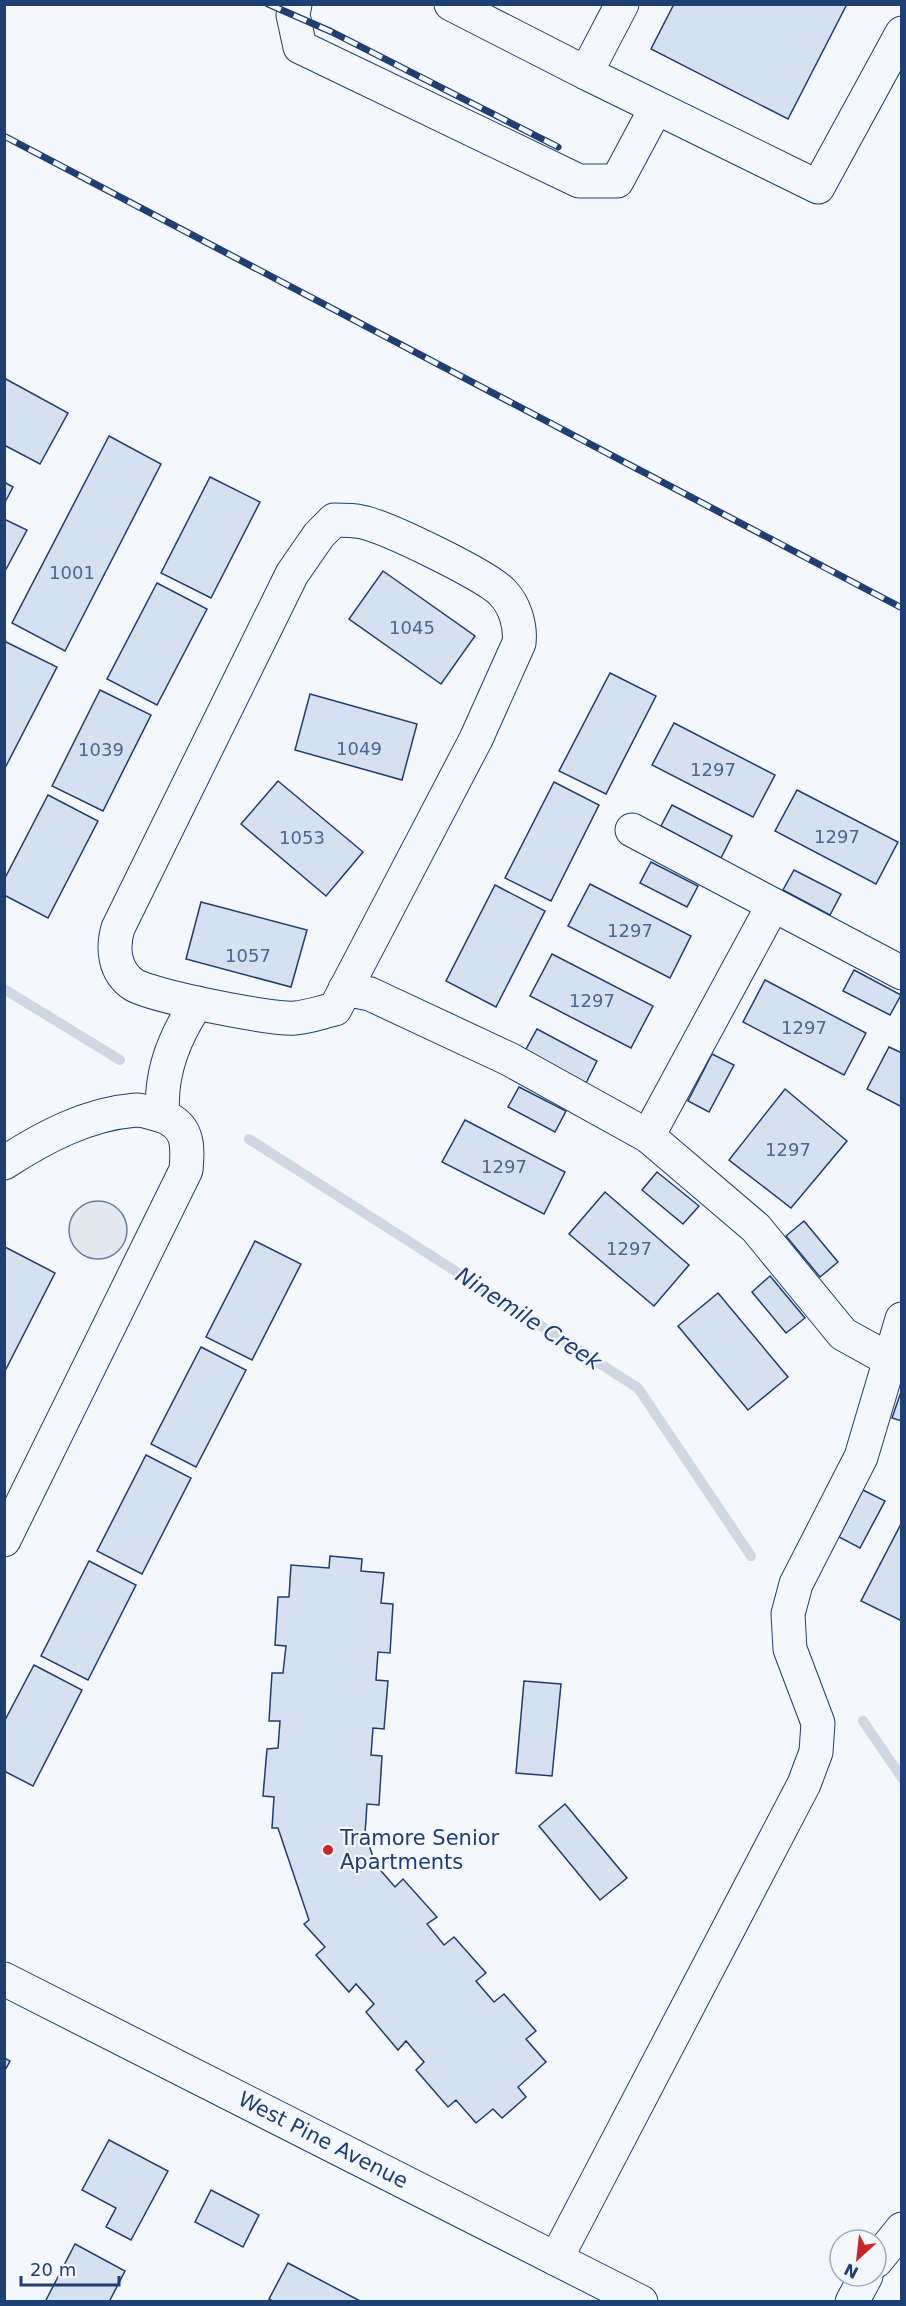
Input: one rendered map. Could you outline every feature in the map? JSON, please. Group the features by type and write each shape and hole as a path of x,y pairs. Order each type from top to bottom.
{"street":[{"path":"295,4 293,15 300,47 579,181 617,181 656,108"},
{"path":"451,4 818,187 902,33"},
{"path":"586,73 622,4"},
{"path":"334,520 363,522 480,576 503,593 521,627 519,643 476,739 335,1009 296,1018 274,1018 197,1003 134,985 122,971 113,945 118,928 292,574 319,535 334,520"},
{"path":"633,830 902,973"},
{"path":"648,1136 773,904"},
{"path":"345,989 370,994 509,1059 648,1136 756,1228 843,1334 890,1360"},
{"path":"163,1116 161,1094 170,1058 182,1026 197,1003"},
{"path":"4,1163 39,1140 80,1122 138,1110 174,1121 189,1144 186,1170 4,1540"},
{"path":"556,2259 804,1784 816,1752 818,1723 790,1649 788,1614 796,1584 861,1457 902,1319"},
{"name":"West Pine Avenue","path":"4,1979 641,2301"},
{"path":"888,2246 902,2229"}],"shaded area":[{"path":"92,1201 104,1201 119,1209 127,1224 127,1236 119,1251 104,1259 92,1259 77,1251 69,1236 69,1224 77,1209"}],"building":[{"path":"674,4 847,4 788,119 651,49"},
{"path":"4,378 68,413 40,464 4,445"},
{"path":"109,436 161,464 65,651 12,623"},
{"path":"210,477 260,502 211,598 161,573"},
{"path":"4,482 13,487 4,504"},
{"path":"4,519 27,530 4,573"},
{"path":"383,571 475,636 441,684 349,619"},
{"path":"157,583 207,609 157,705 107,679"},
{"path":"4,641 57,667 4,770"},
{"path":"610,673 656,696 606,794 559,771"},
{"path":"100,690 151,715 103,811 52,786"},
{"path":"310,694 417,724 402,780 295,750"},
{"path":"674,723 775,775 753,817 652,765"},
{"path":"278,781 363,852 326,896 241,824"},
{"path":"554,782 599,805 551,901 505,878"},
{"path":"797,790 898,842 876,884 775,831"},
{"path":"48,795 98,821 48,918 4,895 4,880"},
{"path":"672,805 732,836 721,858 661,826"},
{"path":"651,862 698,886 687,907 640,883"},
{"path":"794,870 841,894 830,915 783,890"},
{"path":"590,884 691,936 670,978 568,926"},
{"path":"495,885 545,911 496,1007 446,981"},
{"path":"201,902 307,930 291,987 186,959"},
{"path":"552,954 653,1006 631,1048 530,996"},
{"path":"854,970 901,995 890,1015 843,991"},
{"path":"765,980 866,1033 844,1075 743,1022"},
{"path":"537,1029 597,1061 586,1083 525,1051"},
{"path":"889,1047 902,1053 902,1107 867,1089"},
{"path":"712,1054 734,1065 709,1112 688,1101"},
{"path":"519,1087 566,1111 555,1132 508,1107"},
{"path":"785,1089 847,1141 791,1208 729,1160"},
{"path":"465,1120 565,1172 544,1214 442,1162"},
{"path":"657,1172 699,1206 683,1224 642,1190"},
{"path":"605,1192 689,1265 654,1306 569,1234"},
{"path":"804,1221 838,1262 820,1277 786,1236"},
{"path":"255,1241 301,1264 252,1360 206,1337"},
{"path":"5,1247 55,1273 6,1369 4,1368"},
{"path":"770,1276 805,1318 786,1333 752,1292"},
{"path":"718,1293 788,1377 748,1410 678,1326"},
{"path":"201,1347 246,1370 196,1467 151,1444"},
{"path":"902,1389 902,1421 892,1418"},
{"path":"146,1455 191,1478 142,1574 97,1551"},
{"path":"863,1490 885,1501 860,1548 839,1537"},
{"path":"902,1522 902,1621 861,1601"},
{"name":"Tramore Senior Apartments","path":"330,1556 362,1559 361,1571 384,1573 381,1603 393,1604 390,1653 378,1652 376,1680 388,1681 384,1729 373,1728 371,1755 382,1756 379,1805 367,1804 365,1834 376,1865 395,1887 403,1879 437,1917 427,1924 444,1945 454,1937 486,1973 476,1981 494,2002 504,1994 536,2031 526,2039 546,2062 518,2087 526,2097 502,2118 493,2109 476,2123 456,2100 448,2107 416,2070 424,2062 406,2041 398,2050 366,2012 374,2004 356,1984 349,1992 316,1955 325,1947 304,1924 309,1920 278,1828 272,1828 274,1797 263,1796 267,1749 278,1748 280,1721 269,1721 272,1673 283,1673 286,1646 275,1645 278,1597 289,1597 291,1565 329,1568"},
{"path":"89,1561 136,1585 88,1680 41,1656"},
{"path":"34,1665 82,1690 33,1786 4,1771 4,1722"},
{"path":"524,1681 561,1684 552,1776 516,1773"},
{"path":"565,1804 627,1878 600,1900 539,1826"},
{"path":"4,2058 10,2061 4,2072"},
{"path":"109,2140 168,2171 131,2240 106,2227 116,2208 82,2190"},
{"path":"211,2190 259,2215 243,2247 195,2222"},
{"path":"75,2244 125,2271 109,2302 45,2302"},
{"path":"288,2263 362,2302 274,2302 269,2299"}],"waterway":[{"name":"Ninemile Creek","path":"4,989 120,1060"},
{"name":"Ninemile Creek","path":"249,1139 638,1388 751,1556"},
{"name":"Ninemile Creek","path":"863,1721 902,1778"}],"railway":[{"path":"268,4 332,32 558,147"},
{"path":"4,136 902,608"}],"place":[{"name":"Tramore Senior Apartments","path":"328,1850"}]}
